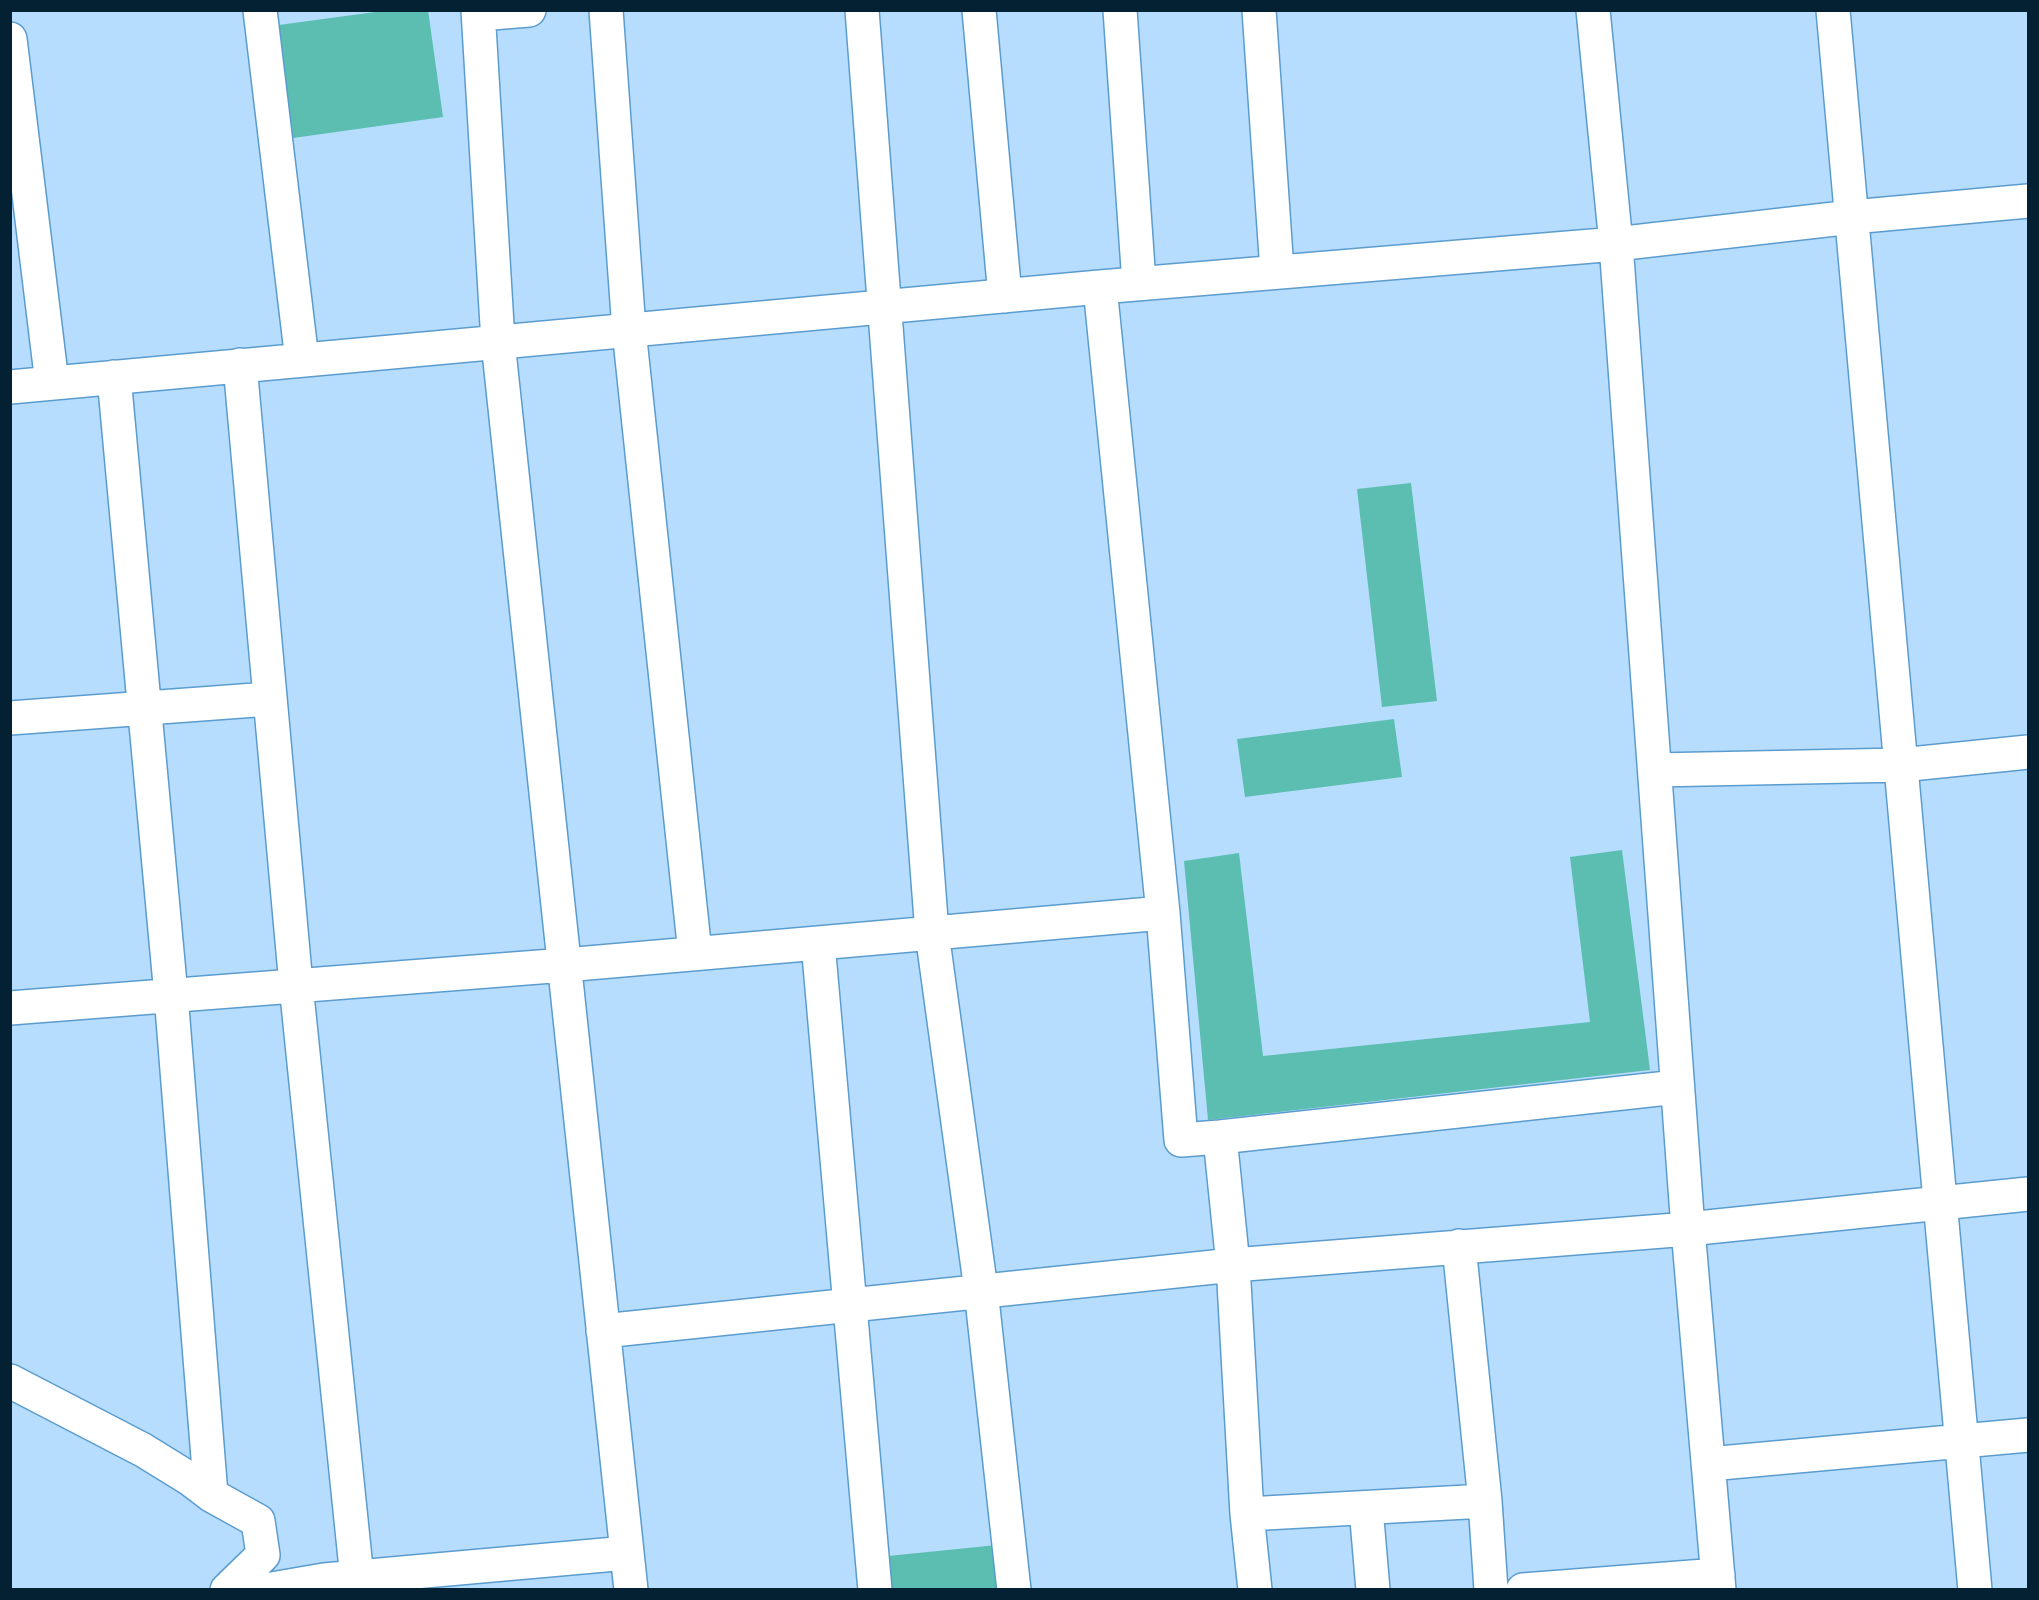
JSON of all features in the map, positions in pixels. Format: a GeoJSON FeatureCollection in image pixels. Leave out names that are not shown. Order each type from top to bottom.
{"type":"FeatureCollection","features":[{"type":"Feature","properties":{"kind":"street"},"geometry":{"type":"LineString","coordinates":[[260,10],[302,360]]}},
{"type":"Feature","properties":{"kind":"street"},"geometry":{"type":"LineString","coordinates":[[529,10],[478,12],[498,342],[632,1590]]}},
{"type":"Feature","properties":{"kind":"street"},"geometry":{"type":"LineString","coordinates":[[606,10],[629,330],[695,953]]}},
{"type":"Feature","properties":{"kind":"street"},"geometry":{"type":"LineString","coordinates":[[862,10],[932,933],[981,1290],[1014,1590]]}},
{"type":"Feature","properties":{"kind":"street"},"geometry":{"type":"LineString","coordinates":[[979,10],[1005,296]]}},
{"type":"Feature","properties":{"kind":"street"},"geometry":{"type":"LineString","coordinates":[[1120,10],[1139,283]]}},
{"type":"Feature","properties":{"kind":"street"},"geometry":{"type":"LineString","coordinates":[[1259,10],[1277,271]]}},
{"type":"Feature","properties":{"kind":"street"},"geometry":{"type":"LineString","coordinates":[[1523,1590],[1719,1582],[1677,1087],[1616,244],[1593,10]]}},
{"type":"Feature","properties":{"kind":"street"},"geometry":{"type":"LineString","coordinates":[[1833,10],[1975,1590]]}},
{"type":"Feature","properties":{"kind":"street"},"geometry":{"type":"LineString","coordinates":[[10,39],[52,383]]}},
{"type":"Feature","properties":{"kind":"street"},"geometry":{"type":"LineString","coordinates":[[10,387],[1139,283],[1616,244],[2028,201]]}},
{"type":"Feature","properties":{"kind":"street"},"geometry":{"type":"LineString","coordinates":[[1100,287],[1162,913],[1181,1140],[1677,1087]]}},
{"type":"Feature","properties":{"kind":"street"},"geometry":{"type":"LineString","coordinates":[[240,365],[296,985],[379,1581]]}},
{"type":"Feature","properties":{"kind":"street"},"geometry":{"type":"LineString","coordinates":[[114,377],[171,995],[211,1495]]}},
{"type":"Feature","properties":{"kind":"street"},"geometry":{"type":"LineString","coordinates":[[10,718],[269,699]]}},
{"type":"Feature","properties":{"kind":"street"},"geometry":{"type":"LineString","coordinates":[[1655,770],[1901,765],[2028,752]]}},
{"type":"Feature","properties":{"kind":"street"},"geometry":{"type":"LineString","coordinates":[[10,1008],[565,965],[1162,913]]}},
{"type":"Feature","properties":{"kind":"street"},"geometry":{"type":"LineString","coordinates":[[818,943],[875,1590]]}},
{"type":"Feature","properties":{"kind":"street"},"geometry":{"type":"LineString","coordinates":[[1220,1137],[1233,1265],[1247,1514],[1254,1590]]}},
{"type":"Feature","properties":{"kind":"street"},"geometry":{"type":"LineString","coordinates":[[603,1331],[1233,1265],[1688,1229],[2028,1194]]}},
{"type":"Feature","properties":{"kind":"street"},"geometry":{"type":"LineString","coordinates":[[1460,1246],[1485,1501],[1491,1590]]}},
{"type":"Feature","properties":{"kind":"street"},"geometry":{"type":"LineString","coordinates":[[10,1382],[143,1450],[211,1495],[258,1521],[263,1555],[226,1590]]}},
{"type":"Feature","properties":{"kind":"street"},"geometry":{"type":"LineString","coordinates":[[1708,1464],[2028,1435]]}},
{"type":"Feature","properties":{"kind":"street"},"geometry":{"type":"LineString","coordinates":[[1247,1514],[1485,1501]]}},
{"type":"Feature","properties":{"kind":"street"},"geometry":{"type":"LineString","coordinates":[[1366,1508],[1373,1590]]}},
{"type":"Feature","properties":{"kind":"street"},"geometry":{"type":"LineString","coordinates":[[266,1590],[324,1580],[379,1581],[627,1553]]}},
{"type":"Feature","properties":{"kind":"building"},"geometry":{"type":"Polygon","coordinates":[[[390,10],[428,10],[443,117],[279,140],[264,27],[390,10]]]}},
{"type":"Feature","properties":{"kind":"building"},"geometry":{"type":"Polygon","coordinates":[[[1411,483],[1437,701],[1382,707],[1357,489],[1411,483]]]}},
{"type":"Feature","properties":{"kind":"building"},"geometry":{"type":"Polygon","coordinates":[[[1394,719],[1402,777],[1245,797],[1237,739],[1394,719]]]}},
{"type":"Feature","properties":{"kind":"building"},"geometry":{"type":"Polygon","coordinates":[[[1622,850],[1650,1070],[1208,1120],[1184,861],[1239,853],[1263,1056],[1590,1022],[1570,857],[1622,850]]]}},
{"type":"Feature","properties":{"kind":"building"},"geometry":{"type":"Polygon","coordinates":[[[997,1545],[1002,1590],[882,1590],[878,1557],[997,1545]]]}}]}
